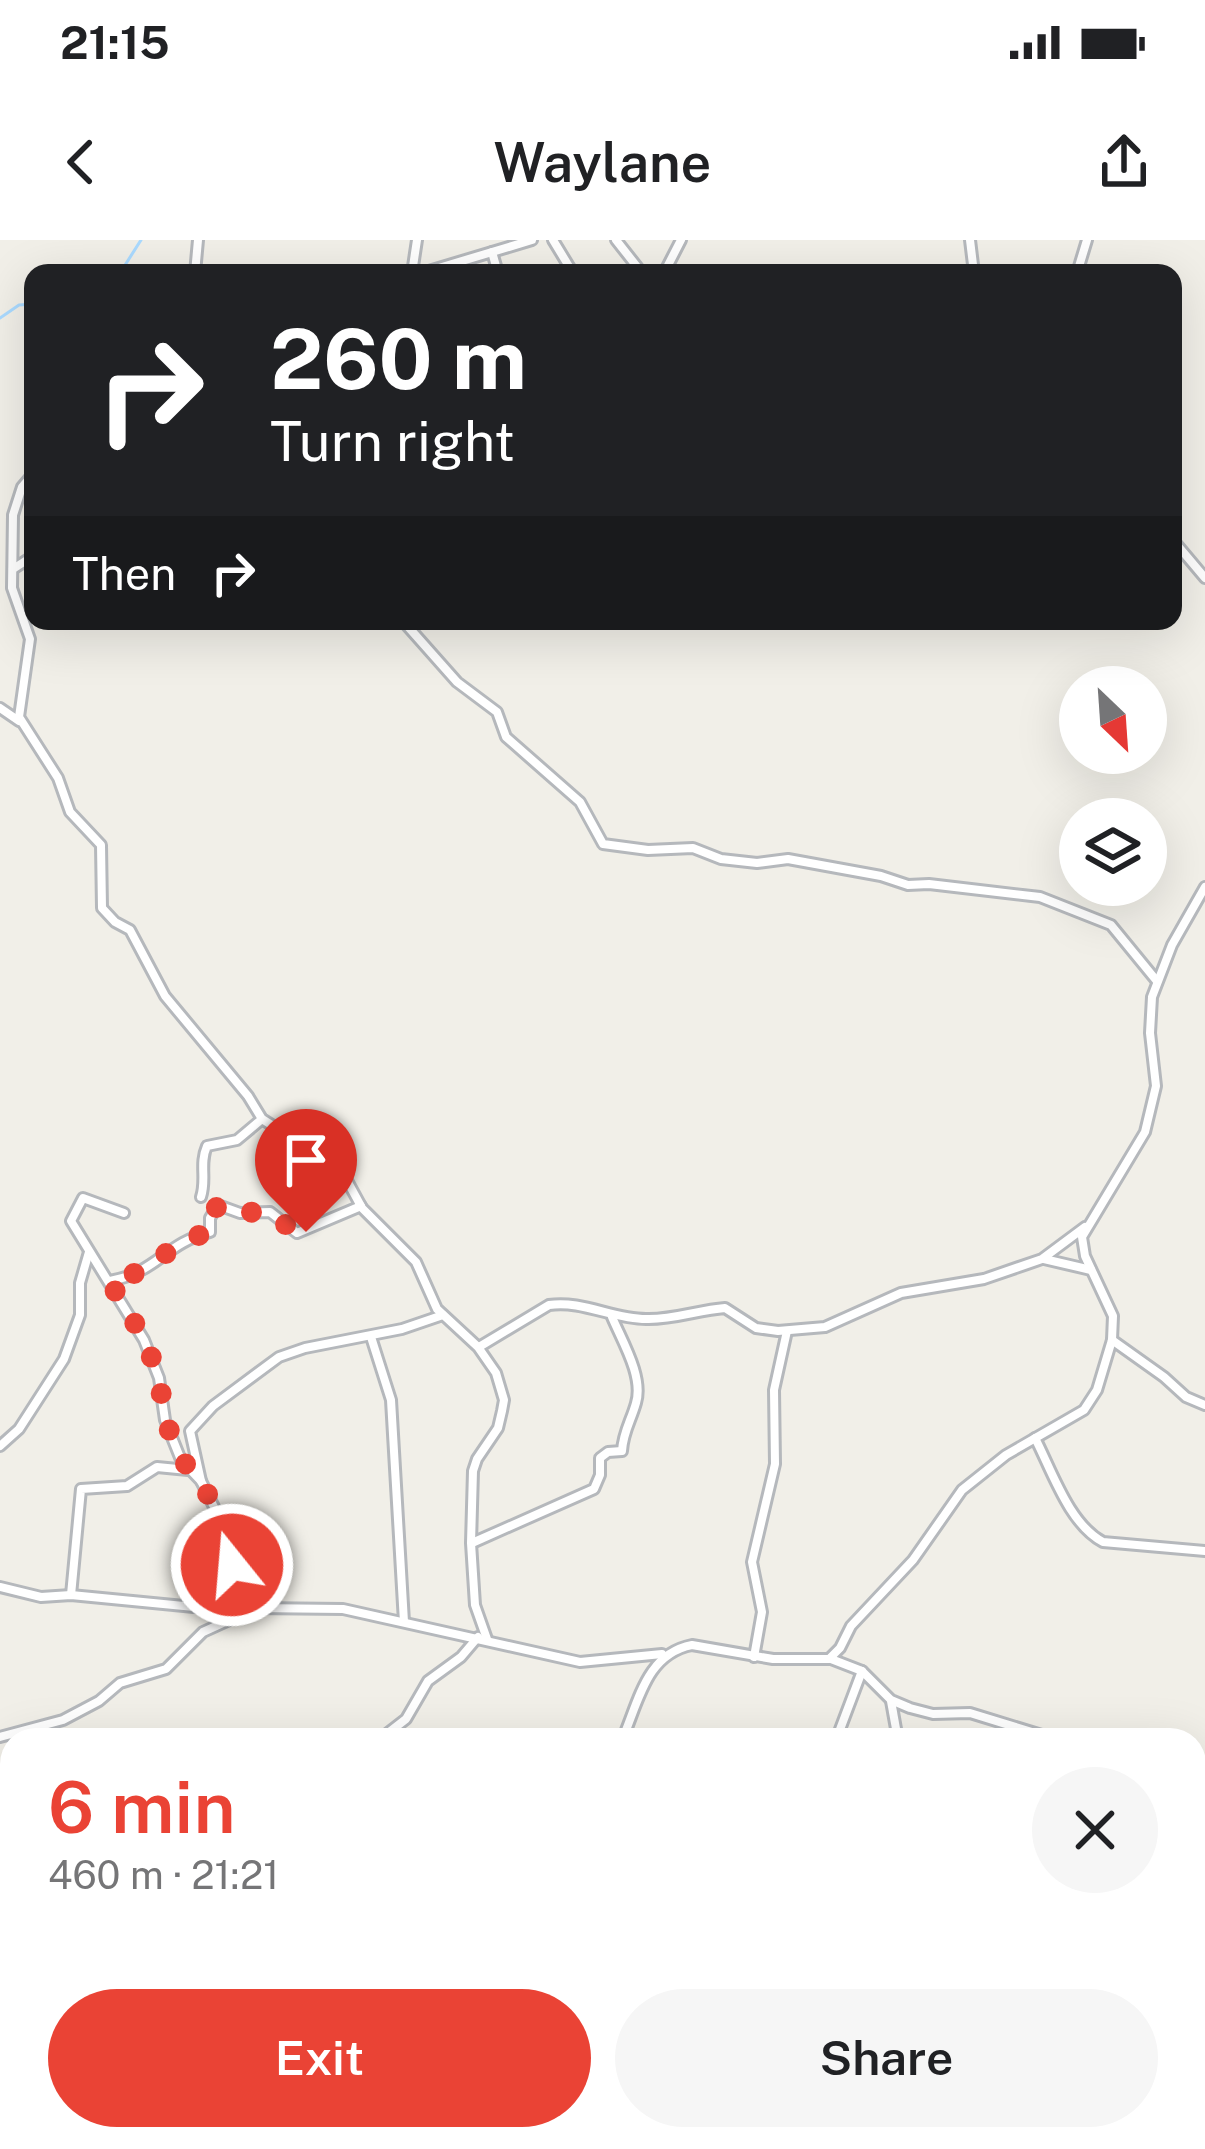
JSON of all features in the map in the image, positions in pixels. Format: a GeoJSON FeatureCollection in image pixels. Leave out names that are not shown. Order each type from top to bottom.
{"type":"FeatureCollection","features":[{"type":"Feature","properties":{"kind":"street"},"geometry":{"type":"LineString","coordinates":[[452,264],[532,240]]}},
{"type":"Feature","properties":{"kind":"street"},"geometry":{"type":"LineString","coordinates":[[616,240],[635,264]]}},
{"type":"Feature","properties":{"kind":"street"},"geometry":{"type":"LineString","coordinates":[[492,252],[495,264]]}},
{"type":"Feature","properties":{"kind":"street"},"geometry":{"type":"LineString","coordinates":[[24,485],[13,515],[12,570],[12,588],[24,622]]}},
{"type":"Feature","properties":{"kind":"street"},"geometry":{"type":"LineString","coordinates":[[1182,551],[1205,578]]}},
{"type":"Feature","properties":{"kind":"street"},"geometry":{"type":"LineString","coordinates":[[12,570],[24,562]]}},
{"type":"Feature","properties":{"kind":"street"},"geometry":{"type":"LineString","coordinates":[[27,630],[30,639],[21,722],[58,778],[70,812],[101,845],[100,894],[106,915],[130,930],[165,996],[262,1119],[344,1175],[361,1206],[416,1262],[437,1309],[478,1347],[496,1373],[504,1400],[498,1428],[473,1471],[471,1543],[475,1605],[483,1638]]}},
{"type":"Feature","properties":{"kind":"street"},"geometry":{"type":"LineString","coordinates":[[412,630],[457,682],[497,712],[506,737],[580,802],[603,844],[648,850],[693,848],[722,859],[788,860],[908,885],[1040,897],[1111,925],[1156,980]]}},
{"type":"Feature","properties":{"kind":"street"},"geometry":{"type":"LineString","coordinates":[[0,709],[21,722]]}},
{"type":"Feature","properties":{"kind":"street"},"geometry":{"type":"LineString","coordinates":[[478,1347],[549,1305],[586,1306],[612,1317],[670,1318],[725,1308],[756,1328],[825,1328],[901,1293],[984,1279],[1042,1259],[1086,1226],[1122,1177],[1145,1132],[1156,1086],[1150,1022],[1156,980],[1205,886]]}},
{"type":"Feature","properties":{"kind":"street"},"geometry":{"type":"LineString","coordinates":[[201,1197],[205,1187],[202,1159],[208,1146],[237,1140],[262,1119]]}},
{"type":"Feature","properties":{"kind":"street"},"geometry":{"type":"LineString","coordinates":[[124,1213],[83,1198],[71,1221],[145,1340],[159,1378],[165,1420],[189,1471],[201,1481]]}},
{"type":"Feature","properties":{"kind":"street"},"geometry":{"type":"LineString","coordinates":[[109,1281],[145,1272],[176,1244],[210,1232],[210,1218],[218,1205],[239,1213],[270,1212],[297,1233],[361,1206]]}},
{"type":"Feature","properties":{"kind":"street"},"geometry":{"type":"LineString","coordinates":[[829,1659],[851,1626],[901,1575],[962,1490],[1006,1455],[1084,1410],[1097,1390],[1112,1340],[1110,1308],[1082,1245],[1086,1226]]}},
{"type":"Feature","properties":{"kind":"street"},"geometry":{"type":"LineString","coordinates":[[0,1445],[19,1430],[64,1359],[80,1315],[80,1282],[90,1251]]}},
{"type":"Feature","properties":{"kind":"street"},"geometry":{"type":"LineString","coordinates":[[1042,1259],[1091,1270]]}},
{"type":"Feature","properties":{"kind":"street"},"geometry":{"type":"LineString","coordinates":[[251,1608],[235,1587],[225,1529],[201,1481],[190,1431],[213,1406],[278,1357],[445,1315]]}},
{"type":"Feature","properties":{"kind":"street"},"geometry":{"type":"LineString","coordinates":[[471,1543],[594,1490],[600,1475],[599,1458],[622,1451],[623,1432],[638,1398],[632,1364],[612,1317]]}},
{"type":"Feature","properties":{"kind":"street"},"geometry":{"type":"LineString","coordinates":[[754,1657],[762,1612],[752,1562],[775,1464],[774,1390],[788,1331]]}},
{"type":"Feature","properties":{"kind":"street"},"geometry":{"type":"LineString","coordinates":[[371,1336],[391,1400],[404,1622]]}},
{"type":"Feature","properties":{"kind":"street"},"geometry":{"type":"LineString","coordinates":[[1112,1340],[1186,1397],[1205,1406]]}},
{"type":"Feature","properties":{"kind":"street"},"geometry":{"type":"LineString","coordinates":[[1035,1438],[1067,1500],[1094,1537],[1103,1542],[1205,1551]]}},
{"type":"Feature","properties":{"kind":"street"},"geometry":{"type":"LineString","coordinates":[[71,1595],[81,1489],[127,1486],[157,1467],[189,1471]]}},
{"type":"Feature","properties":{"kind":"street"},"geometry":{"type":"LineString","coordinates":[[0,1587],[41,1597],[71,1595],[194,1607],[343,1609],[580,1662],[664,1654],[692,1645],[793,1661],[829,1659],[862,1671],[891,1700],[933,1714],[970,1713],[1019,1728]]}},
{"type":"Feature","properties":{"kind":"street"},"geometry":{"type":"LineString","coordinates":[[33,1728],[63,1720],[98,1702],[120,1683],[166,1669],[215,1624],[251,1608]]}},
{"type":"Feature","properties":{"kind":"street"},"geometry":{"type":"LineString","coordinates":[[396,1728],[406,1720],[428,1681],[483,1638]]}},
{"type":"Feature","properties":{"kind":"street"},"geometry":{"type":"LineString","coordinates":[[627,1728],[648,1677],[664,1654]]}},
{"type":"Feature","properties":{"kind":"street"},"geometry":{"type":"LineString","coordinates":[[841,1728],[862,1671]]}},
{"type":"Feature","properties":{"kind":"street"},"geometry":{"type":"LineString","coordinates":[[891,1700],[894,1728]]}},
{"type":"Feature","properties":{"kind":"waterway"},"geometry":{"type":"LineString","coordinates":[[126,264],[141,240]]}},
{"type":"Feature","properties":{"kind":"waterway"},"geometry":{"type":"LineString","coordinates":[[0,318],[24,305]]}},
{"type":"Feature","properties":{"kind":"route"},"geometry":{"type":"LineString","coordinates":[[232,1565],[225,1529],[201,1481],[182,1460],[165,1420],[159,1378],[145,1340],[109,1281],[145,1272],[176,1244],[210,1232],[210,1218],[218,1205],[239,1213],[270,1212],[280,1216],[292,1232],[306,1232]]}}]}
